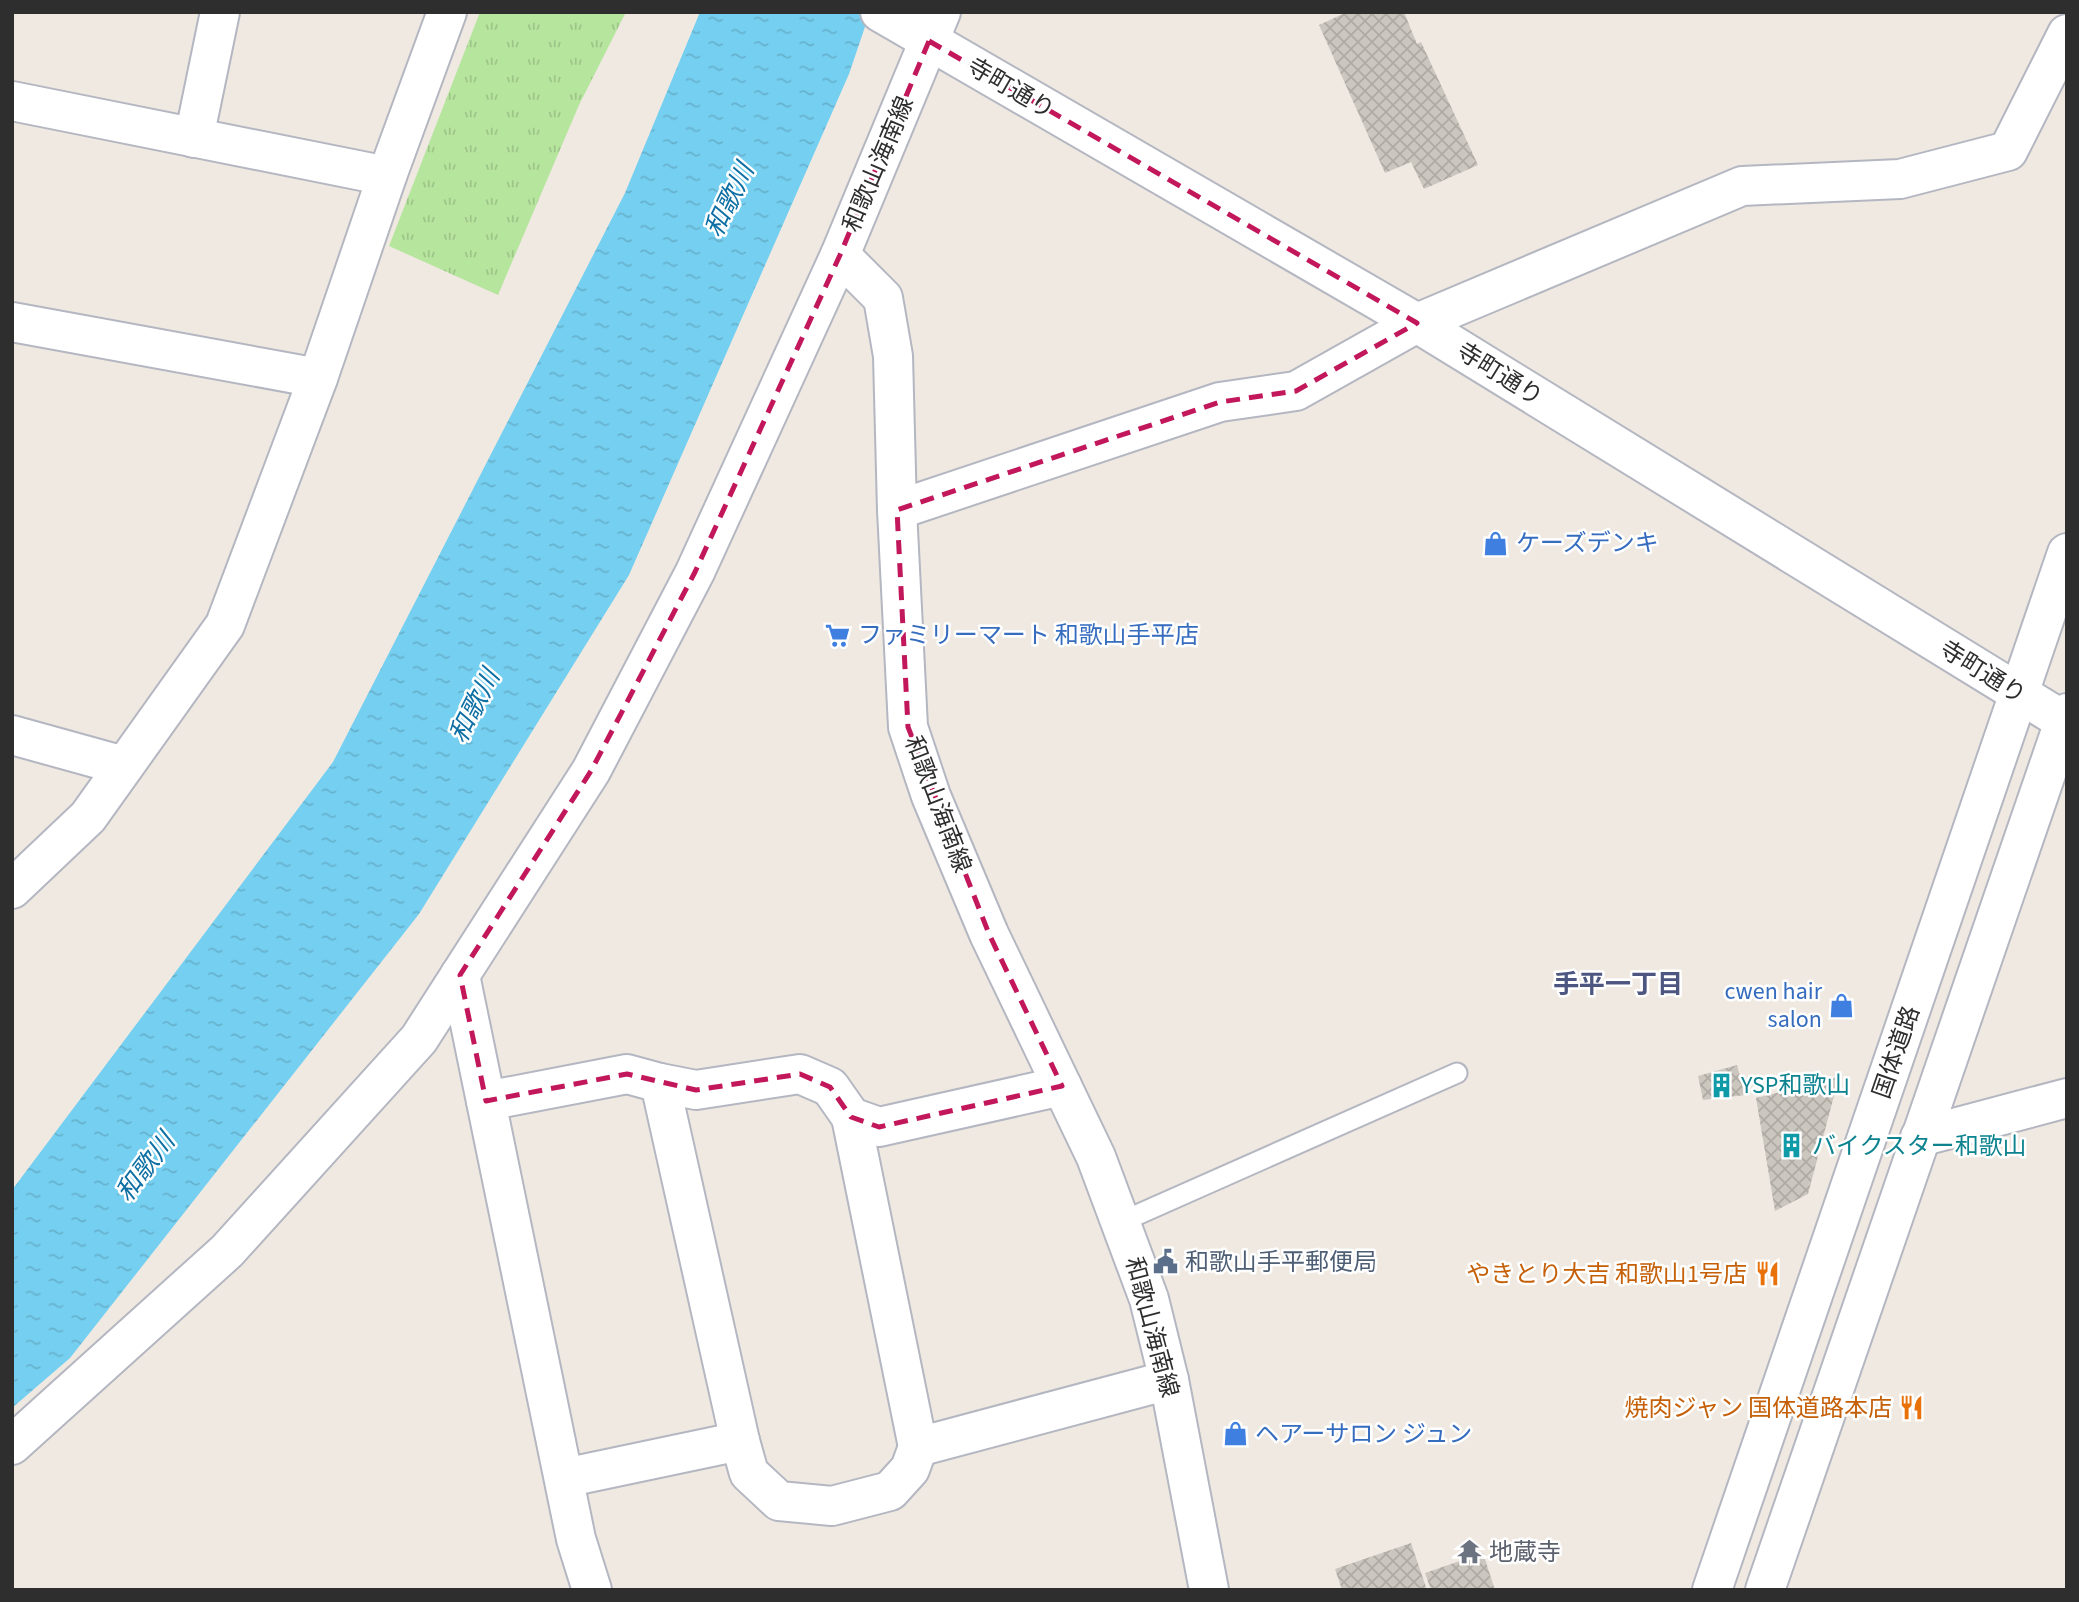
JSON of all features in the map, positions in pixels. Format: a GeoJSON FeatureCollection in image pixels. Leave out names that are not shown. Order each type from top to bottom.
{"type":"FeatureCollection","features":[{"type":"Feature","properties":{"kind":"street"},"geometry":{"type":"LineString","coordinates":[[194,138],[220,12]]}},
{"type":"Feature","properties":{"kind":"street"},"geometry":{"type":"LineString","coordinates":[[12,889],[88,817],[225,625],[318,378],[447,12]]}},
{"type":"Feature","properties":{"kind":"street","name":"寺町通り"},"geometry":{"type":"LineString","coordinates":[[883,14],[935,26],[2019,694],[2065,717]]}},
{"type":"Feature","properties":{"kind":"street","name":"和歌山海南線"},"geometry":{"type":"LineString","coordinates":[[935,26],[840,255],[883,298],[893,356],[897,510],[908,727],[931,796],[989,934],[1096,1157],[1149,1299],[1169,1380],[1209,1590]]}},
{"type":"Feature","properties":{"kind":"street"},"geometry":{"type":"LineString","coordinates":[[897,510],[1220,402],[1296,391],[1417,323],[1742,186],[1900,179],[2008,151],[2067,34]]}},
{"type":"Feature","properties":{"kind":"street"},"geometry":{"type":"LineString","coordinates":[[12,101],[387,176]]}},
{"type":"Feature","properties":{"kind":"street"},"geometry":{"type":"LineString","coordinates":[[12,1445],[227,1251],[419,1039],[591,771],[695,572],[840,255]]}},
{"type":"Feature","properties":{"kind":"street"},"geometry":{"type":"LineString","coordinates":[[12,322],[318,378]]}},
{"type":"Feature","properties":{"kind":"street","name":"国体道路"},"geometry":{"type":"LineString","coordinates":[[1712,1590],[2067,553]]}},
{"type":"Feature","properties":{"kind":"street","name":"国体道路"},"geometry":{"type":"LineString","coordinates":[[1765,1590],[2065,717]]}},
{"type":"Feature","properties":{"kind":"street"},"geometry":{"type":"LineString","coordinates":[[12,735],[124,766]]}},
{"type":"Feature","properties":{"kind":"street"},"geometry":{"type":"LineString","coordinates":[[460,975],[576,1539],[592,1590]]}},
{"type":"Feature","properties":{"kind":"street"},"geometry":{"type":"LineString","coordinates":[[486,1101],[627,1074],[696,1090],[800,1074],[830,1087],[851,1117],[918,1447],[910,1469],[890,1491],[832,1506],[779,1501],[748,1472],[660,1083]]}},
{"type":"Feature","properties":{"kind":"street"},"geometry":{"type":"LineString","coordinates":[[851,1117],[879,1127],[1062,1086]]}},
{"type":"Feature","properties":{"kind":"street"},"geometry":{"type":"LineString","coordinates":[[1920,1137],[2067,1098]]}},
{"type":"Feature","properties":{"kind":"street"},"geometry":{"type":"LineString","coordinates":[[918,1447],[1169,1380]]}},
{"type":"Feature","properties":{"kind":"street"},"geometry":{"type":"LineString","coordinates":[[564,1478],[740,1441]]}},
{"type":"Feature","properties":{"kind":"lane"},"geometry":{"type":"LineString","coordinates":[[1121,1222],[1457,1073]]}},
{"type":"Feature","properties":{"kind":"highlighted area"},"geometry":{"type":"Polygon","coordinates":[[[929,41],[1417,323],[1296,391],[1220,402],[897,510],[908,727],[989,934],[1062,1086],[879,1127],[851,1117],[830,1087],[800,1074],[696,1090],[627,1074],[486,1101],[460,975],[591,771],[695,572],[840,255],[929,41]]]}},
{"type":"Feature","properties":{"kind":"green space"},"geometry":{"type":"Polygon","coordinates":[[[480,12],[626,12],[579,105],[498,295],[389,246],[480,12]]]}},
{"type":"Feature","properties":{"kind":"water","name":"和歌川"},"geometry":{"type":"Polygon","coordinates":[[[700,12],[870,12],[849,74],[629,575],[419,914],[70,1358],[12,1408],[12,1190],[333,762],[625,193],[700,12]]]}},
{"type":"Feature","properties":{"kind":"building"},"geometry":{"type":"Polygon","coordinates":[[[1347,12],[1404,12],[1417,44],[1421,42],[1478,165],[1424,189],[1411,162],[1385,173],[1319,25],[1347,12]]]}},
{"type":"Feature","properties":{"kind":"building","name":"YSP和歌山"},"geometry":{"type":"Polygon","coordinates":[[[1737,1065],[1745,1095],[1703,1100],[1698,1076],[1737,1065]]]}},
{"type":"Feature","properties":{"kind":"building","name":"バイクスター和歌山"},"geometry":{"type":"Polygon","coordinates":[[[1839,1077],[1808,1194],[1775,1211],[1756,1098],[1839,1077]]]}},
{"type":"Feature","properties":{"kind":"building"},"geometry":{"type":"Polygon","coordinates":[[[1411,1543],[1427,1590],[1342,1590],[1335,1569],[1411,1543]]]}},
{"type":"Feature","properties":{"kind":"building"},"geometry":{"type":"Polygon","coordinates":[[[1483,1553],[1495,1590],[1431,1590],[1425,1573],[1483,1553]]]}},
{"type":"Feature","properties":{"kind":"place","name":"ケーズデンキ"},"geometry":{"type":"Point","coordinates":[1496,543]}},
{"type":"Feature","properties":{"kind":"place","name":"ファミリーマート 和歌山手平店"},"geometry":{"type":"Point","coordinates":[838,635]}},
{"type":"Feature","properties":{"kind":"place","name":"cwen hair salon"},"geometry":{"type":"Point","coordinates":[1842,1005]}},
{"type":"Feature","properties":{"kind":"place","name":"YSP和歌山"},"geometry":{"type":"Point","coordinates":[1721,1085]}},
{"type":"Feature","properties":{"kind":"place","name":"バイクスター和歌山"},"geometry":{"type":"Point","coordinates":[1792,1146]}},
{"type":"Feature","properties":{"kind":"place","name":"和歌山手平郵便局"},"geometry":{"type":"Point","coordinates":[1165,1262]}},
{"type":"Feature","properties":{"kind":"place","name":"やきとり大吉 和歌山1号店"},"geometry":{"type":"Point","coordinates":[1767,1274]}},
{"type":"Feature","properties":{"kind":"place","name":"焼肉ジャン 国体道路本店"},"geometry":{"type":"Point","coordinates":[1912,1408]}},
{"type":"Feature","properties":{"kind":"place","name":"ヘアーサロン ジュン"},"geometry":{"type":"Point","coordinates":[1235,1434]}},
{"type":"Feature","properties":{"kind":"place","name":"地蔵寺"},"geometry":{"type":"Point","coordinates":[1469,1552]}},
{"type":"Feature","properties":{"kind":"district","name":"手平一丁目"},"geometry":{"type":"Point","coordinates":[1618,984]}}]}
